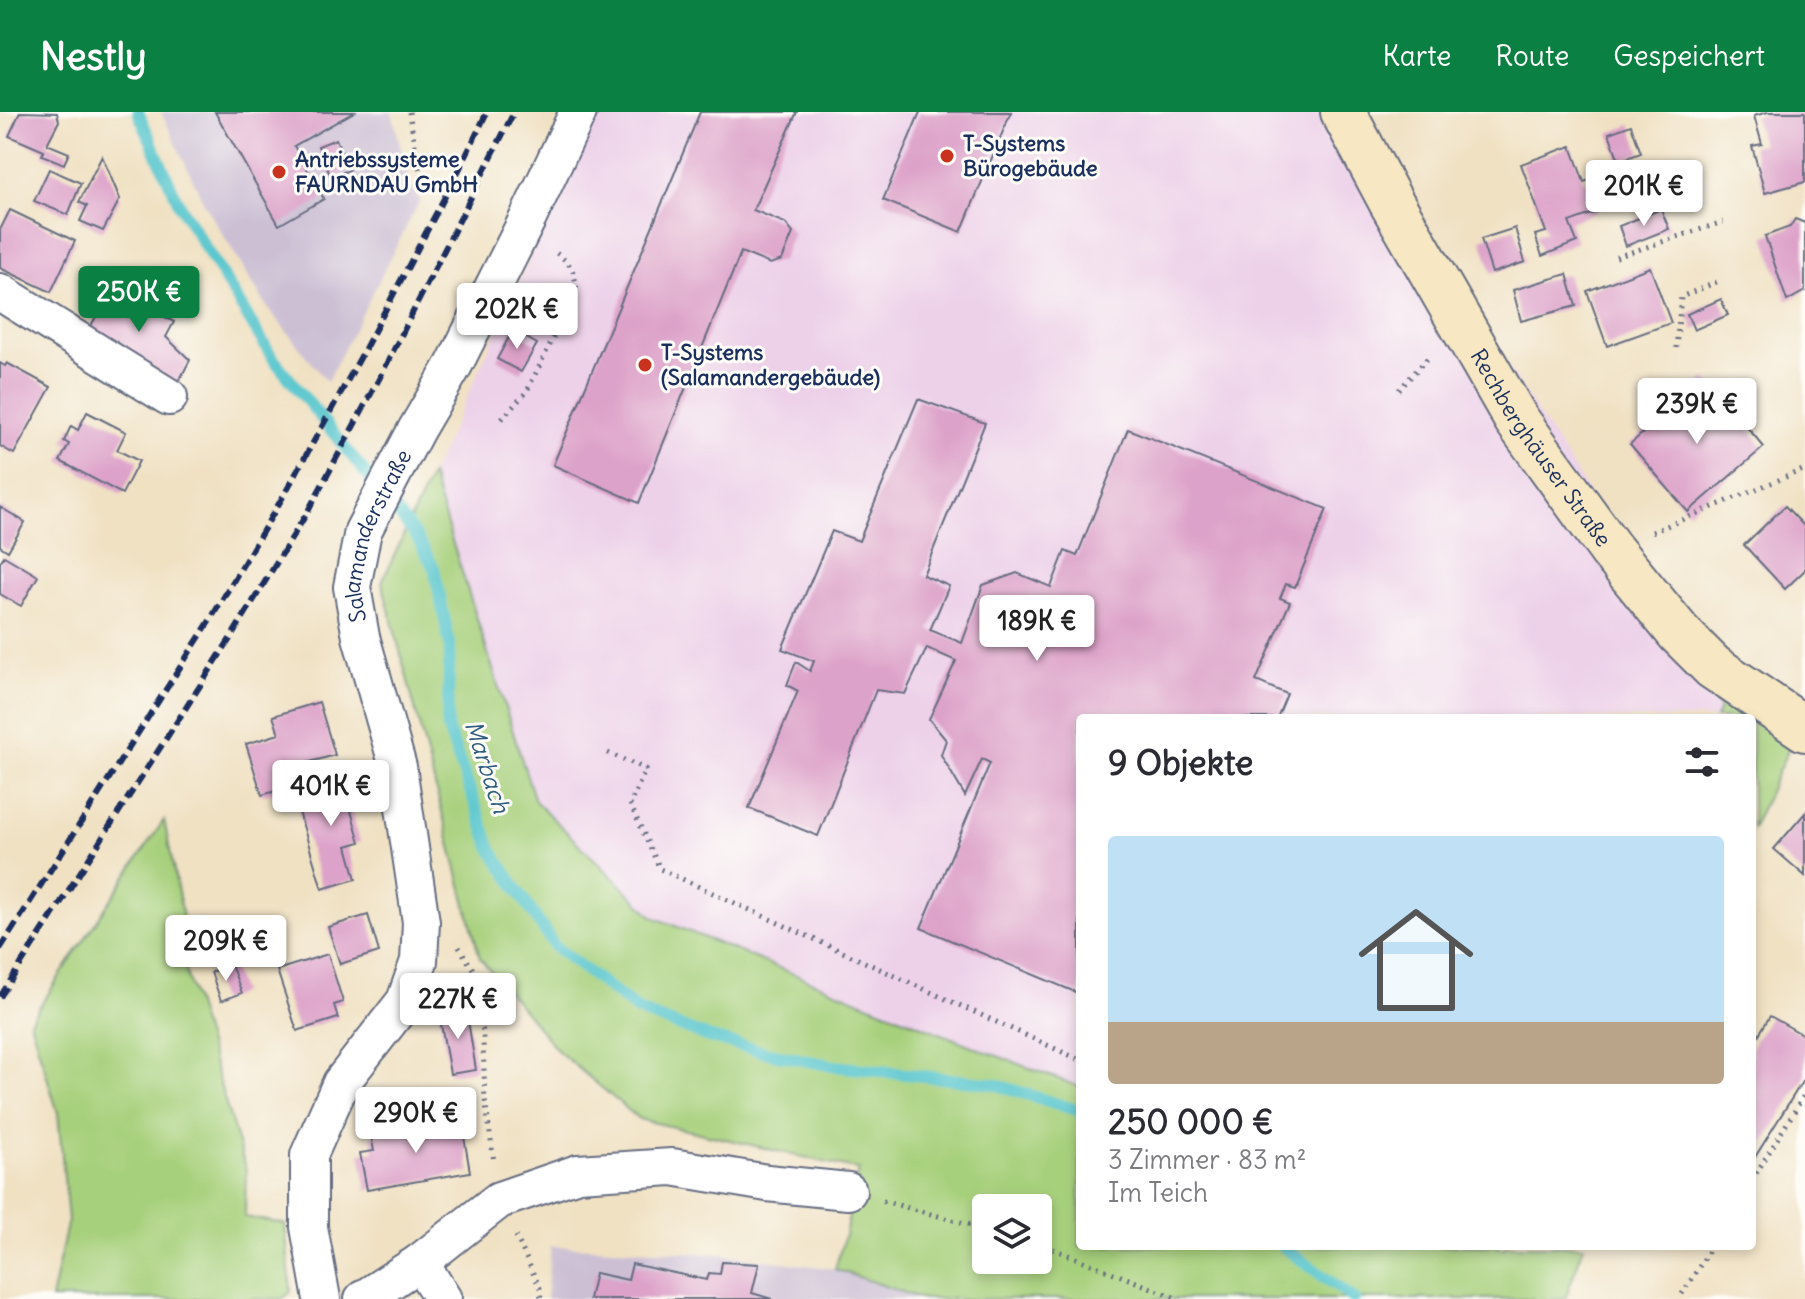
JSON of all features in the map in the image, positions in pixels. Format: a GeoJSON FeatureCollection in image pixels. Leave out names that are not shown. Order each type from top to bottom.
{"type":"FeatureCollection","features":[{"type":"Feature","properties":{"kind":"street","name":"Salamanderstraße"},"geometry":{"type":"LineString","coordinates":[[322,1299],[309,1227],[309,1155],[341,1083],[405,1001],[419,961],[421,922],[398,767],[361,637],[352,587],[363,531],[495,286],[578,112]]}},
{"type":"Feature","properties":{"kind":"street","name":"Rechberghäuser Straße"},"geometry":{"type":"LineString","coordinates":[[1343,112],[1516,419],[1611,550],[1679,633],[1713,667],[1805,729]]}},
{"type":"Feature","properties":{"kind":"street"},"geometry":{"type":"LineString","coordinates":[[0,292],[169,397]]}},
{"type":"Feature","properties":{"kind":"street"},"geometry":{"type":"LineString","coordinates":[[363,1299],[420,1262],[499,1200],[578,1173],[672,1167],[767,1183],[848,1191]]}},
{"type":"Feature","properties":{"kind":"street"},"geometry":{"type":"LineString","coordinates":[[420,1262],[443,1299]]}},
{"type":"Feature","properties":{"kind":"path"},"geometry":{"type":"LineString","coordinates":[[409,112],[421,178]]}},
{"type":"Feature","properties":{"kind":"path"},"geometry":{"type":"LineString","coordinates":[[1616,257],[1723,222]]}},
{"type":"Feature","properties":{"kind":"path"},"geometry":{"type":"LineString","coordinates":[[502,419],[527,391],[577,290],[575,273],[568,263],[549,249]]}},
{"type":"Feature","properties":{"kind":"path"},"geometry":{"type":"LineString","coordinates":[[1676,348],[1681,297],[1719,281]]}},
{"type":"Feature","properties":{"kind":"path"},"geometry":{"type":"LineString","coordinates":[[1611,550],[1805,469]]}},
{"type":"Feature","properties":{"kind":"path"},"geometry":{"type":"LineString","coordinates":[[608,753],[646,769],[630,804],[660,869],[1076,1058]]}},
{"type":"Feature","properties":{"kind":"path"},"geometry":{"type":"LineString","coordinates":[[456,942],[481,982],[485,1099],[499,1200],[540,1288],[541,1299]]}},
{"type":"Feature","properties":{"kind":"path"},"geometry":{"type":"LineString","coordinates":[[1756,1174],[1805,1094]]}},
{"type":"Feature","properties":{"kind":"path"},"geometry":{"type":"LineString","coordinates":[[848,1191],[972,1225]]}},
{"type":"Feature","properties":{"kind":"path"},"geometry":{"type":"LineString","coordinates":[[1052,1249],[1179,1299]]}},
{"type":"Feature","properties":{"kind":"path"},"geometry":{"type":"LineString","coordinates":[[1682,1294],[1710,1250]]}},
{"type":"Feature","properties":{"kind":"shaded area"},"geometry":{"type":"Polygon","coordinates":[[[161,112],[392,112],[410,185],[420,200],[327,382],[267,307],[205,205],[161,112]]]}},
{"type":"Feature","properties":{"kind":"shaded area"},"geometry":{"type":"Polygon","coordinates":[[[597,112],[1344,112],[1679,633],[1720,709],[1718,714],[1076,714],[1076,1086],[653,917],[535,801],[431,475],[597,112]]]}},
{"type":"Feature","properties":{"kind":"shaded area"},"geometry":{"type":"Polygon","coordinates":[[[551,1246],[719,1254],[835,1269],[923,1299],[546,1299],[551,1246]]]}},
{"type":"Feature","properties":{"kind":"green space"},"geometry":{"type":"Polygon","coordinates":[[[431,475],[535,801],[653,917],[1076,1086],[1076,1250],[1583,1250],[1565,1299],[923,1299],[835,1269],[859,1170],[639,1119],[558,1051],[480,958],[382,582],[431,475]]]}},
{"type":"Feature","properties":{"kind":"green space"},"geometry":{"type":"Polygon","coordinates":[[[1679,633],[1799,726],[1756,820],[1756,714],[1718,714],[1720,709],[1679,633]]]}},
{"type":"Feature","properties":{"kind":"green space"},"geometry":{"type":"Polygon","coordinates":[[[164,820],[185,928],[186,972],[246,1170],[245,1217],[285,1224],[291,1292],[282,1299],[51,1299],[68,1220],[58,1113],[30,1021],[164,820]]]}},
{"type":"Feature","properties":{"kind":"building"},"geometry":{"type":"Polygon","coordinates":[[[20,112],[57,113],[59,121],[47,144],[69,153],[64,164],[42,155],[44,151],[9,136],[20,112]]]}},
{"type":"Feature","properties":{"kind":"building","name":"Antriebssysteme FAURNDAU GmbH"},"geometry":{"type":"Polygon","coordinates":[[[215,112],[354,112],[294,146],[324,199],[279,225],[215,112]]]}},
{"type":"Feature","properties":{"kind":"building","name":"T-Systems (Salamandergebäude)"},"geometry":{"type":"Polygon","coordinates":[[[700,112],[797,112],[753,210],[785,223],[793,233],[782,260],[770,264],[741,252],[639,503],[553,465],[700,112]]]}},
{"type":"Feature","properties":{"kind":"building","name":"T-Systems Bürogebäude"},"geometry":{"type":"Polygon","coordinates":[[[920,112],[1011,112],[961,232],[883,200],[920,112]]]}},
{"type":"Feature","properties":{"kind":"building"},"geometry":{"type":"Polygon","coordinates":[[[1768,112],[1805,112],[1805,182],[1765,193],[1752,146],[1762,144],[1754,116],[1768,112]]]}},
{"type":"Feature","properties":{"kind":"building"},"geometry":{"type":"Polygon","coordinates":[[[1631,125],[1641,153],[1619,161],[1609,133],[1631,125]]]}},
{"type":"Feature","properties":{"kind":"building"},"geometry":{"type":"Polygon","coordinates":[[[336,139],[349,170],[331,177],[318,146],[336,139]]]}},
{"type":"Feature","properties":{"kind":"building"},"geometry":{"type":"Polygon","coordinates":[[[1571,146],[1584,182],[1595,178],[1601,196],[1592,199],[1597,212],[1569,222],[1577,242],[1542,256],[1535,235],[1546,232],[1521,164],[1571,146]]]}},
{"type":"Feature","properties":{"kind":"building"},"geometry":{"type":"Polygon","coordinates":[[[102,156],[120,199],[103,231],[80,221],[87,206],[79,202],[102,156]]]}},
{"type":"Feature","properties":{"kind":"building"},"geometry":{"type":"Polygon","coordinates":[[[49,169],[81,183],[68,215],[34,201],[49,169]]]}},
{"type":"Feature","properties":{"kind":"building"},"geometry":{"type":"Polygon","coordinates":[[[1661,209],[1669,229],[1626,246],[1619,226],[1661,209]]]}},
{"type":"Feature","properties":{"kind":"building"},"geometry":{"type":"Polygon","coordinates":[[[10,210],[75,241],[51,292],[0,268],[0,230],[10,210]]]}},
{"type":"Feature","properties":{"kind":"building"},"geometry":{"type":"Polygon","coordinates":[[[1795,219],[1805,223],[1805,291],[1787,301],[1765,236],[1790,227],[1795,219]]]}},
{"type":"Feature","properties":{"kind":"building"},"geometry":{"type":"Polygon","coordinates":[[[1515,228],[1525,262],[1492,273],[1481,239],[1515,228]]]}},
{"type":"Feature","properties":{"kind":"building"},"geometry":{"type":"Polygon","coordinates":[[[1650,267],[1671,323],[1607,346],[1587,291],[1650,267]]]}},
{"type":"Feature","properties":{"kind":"building"},"geometry":{"type":"Polygon","coordinates":[[[1567,274],[1576,306],[1521,321],[1513,290],[1567,274]]]}},
{"type":"Feature","properties":{"kind":"building"},"geometry":{"type":"Polygon","coordinates":[[[112,288],[174,322],[166,337],[190,360],[178,383],[88,331],[112,288]]]}},
{"type":"Feature","properties":{"kind":"building"},"geometry":{"type":"Polygon","coordinates":[[[1721,299],[1728,315],[1694,330],[1687,314],[1721,299]]]}},
{"type":"Feature","properties":{"kind":"building"},"geometry":{"type":"Polygon","coordinates":[[[513,330],[537,344],[521,372],[497,359],[513,330]]]}},
{"type":"Feature","properties":{"kind":"building"},"geometry":{"type":"Polygon","coordinates":[[[0,363],[5,366],[7,363],[51,387],[14,454],[0,446],[0,363]]]}},
{"type":"Feature","properties":{"kind":"building"},"geometry":{"type":"Polygon","coordinates":[[[1706,379],[1764,447],[1688,512],[1630,444],[1706,379]]]}},
{"type":"Feature","properties":{"kind":"building"},"geometry":{"type":"Polygon","coordinates":[[[918,399],[985,423],[923,575],[949,586],[930,630],[962,643],[983,585],[1017,573],[1051,587],[1065,551],[1077,556],[1128,429],[1327,509],[1295,587],[1286,584],[1280,598],[1290,602],[1256,681],[1287,694],[1279,714],[1076,714],[1076,992],[921,928],[990,763],[982,759],[965,796],[941,755],[946,740],[929,719],[956,661],[927,648],[905,694],[876,690],[818,836],[749,808],[798,691],[787,685],[796,662],[810,671],[814,661],[782,649],[832,531],[859,541],[918,399]]]}},
{"type":"Feature","properties":{"kind":"building"},"geometry":{"type":"Polygon","coordinates":[[[87,412],[126,432],[117,450],[139,461],[122,494],[60,461],[69,444],[64,441],[71,426],[78,430],[87,412]]]}},
{"type":"Feature","properties":{"kind":"building"},"geometry":{"type":"Polygon","coordinates":[[[1785,506],[1805,527],[1805,570],[1785,589],[1744,545],[1785,506]]]}},
{"type":"Feature","properties":{"kind":"building"},"geometry":{"type":"Polygon","coordinates":[[[0,507],[25,522],[8,551],[0,546],[0,507]]]}},
{"type":"Feature","properties":{"kind":"building"},"geometry":{"type":"Polygon","coordinates":[[[4,556],[38,576],[21,606],[0,594],[0,562],[4,556]]]}},
{"type":"Feature","properties":{"kind":"building"},"geometry":{"type":"Polygon","coordinates":[[[319,702],[335,755],[292,767],[297,785],[262,795],[246,744],[279,734],[273,716],[319,702]]]}},
{"type":"Feature","properties":{"kind":"building"},"geometry":{"type":"Polygon","coordinates":[[[355,768],[360,783],[344,787],[360,842],[347,846],[356,879],[322,889],[296,802],[319,794],[316,779],[355,768]]]}},
{"type":"Feature","properties":{"kind":"building"},"geometry":{"type":"Polygon","coordinates":[[[1805,813],[1805,876],[1774,849],[1805,813]]]}},
{"type":"Feature","properties":{"kind":"building"},"geometry":{"type":"Polygon","coordinates":[[[368,915],[379,952],[340,964],[328,927],[368,915]]]}},
{"type":"Feature","properties":{"kind":"building"},"geometry":{"type":"Polygon","coordinates":[[[328,954],[343,1002],[334,1005],[338,1018],[297,1031],[277,970],[328,954]]]}},
{"type":"Feature","properties":{"kind":"building"},"geometry":{"type":"Polygon","coordinates":[[[231,965],[242,993],[221,1001],[211,972],[231,965]]]}},
{"type":"Feature","properties":{"kind":"building"},"geometry":{"type":"Polygon","coordinates":[[[466,1008],[476,1070],[450,1074],[439,1013],[466,1008]]]}},
{"type":"Feature","properties":{"kind":"building"},"geometry":{"type":"Polygon","coordinates":[[[1770,1016],[1805,1036],[1805,1077],[1756,1156],[1756,1039],[1770,1016]]]}},
{"type":"Feature","properties":{"kind":"building"},"geometry":{"type":"Polygon","coordinates":[[[461,1119],[470,1172],[367,1190],[360,1153],[374,1151],[371,1136],[461,1119]]]}},
{"type":"Feature","properties":{"kind":"building"},"geometry":{"type":"Polygon","coordinates":[[[722,1262],[759,1264],[752,1293],[772,1299],[589,1299],[595,1273],[628,1280],[632,1264],[707,1280],[709,1273],[720,1274],[722,1262]]]}},
{"type":"Feature","properties":{"kind":"waterway","name":"Marbach"},"geometry":{"type":"LineString","coordinates":[[138,112],[180,206],[272,357],[416,536],[434,568],[450,645],[447,727],[492,851],[555,947],[639,1011],[711,1038],[834,1066],[994,1084],[1076,1110]]}},
{"type":"Feature","properties":{"kind":"waterway","name":"Marbach"},"geometry":{"type":"LineString","coordinates":[[1287,1250],[1354,1299]]}},
{"type":"Feature","properties":{"kind":"railway"},"geometry":{"type":"LineString","coordinates":[[0,949],[209,622],[284,495],[360,358],[487,112]]}},
{"type":"Feature","properties":{"kind":"railway"},"geometry":{"type":"LineString","coordinates":[[0,997],[230,639],[307,513],[380,377],[514,112]]}},
{"type":"Feature","properties":{"kind":"place","name":"T-Systems Bürogebäude"},"geometry":{"type":"Point","coordinates":[947,156]}},
{"type":"Feature","properties":{"kind":"place","name":"Antriebssysteme FAURNDAU GmbH"},"geometry":{"type":"Point","coordinates":[279,172]}},
{"type":"Feature","properties":{"kind":"place","name":"T-Systems (Salamandergebäude)"},"geometry":{"type":"Point","coordinates":[645,365]}}]}
